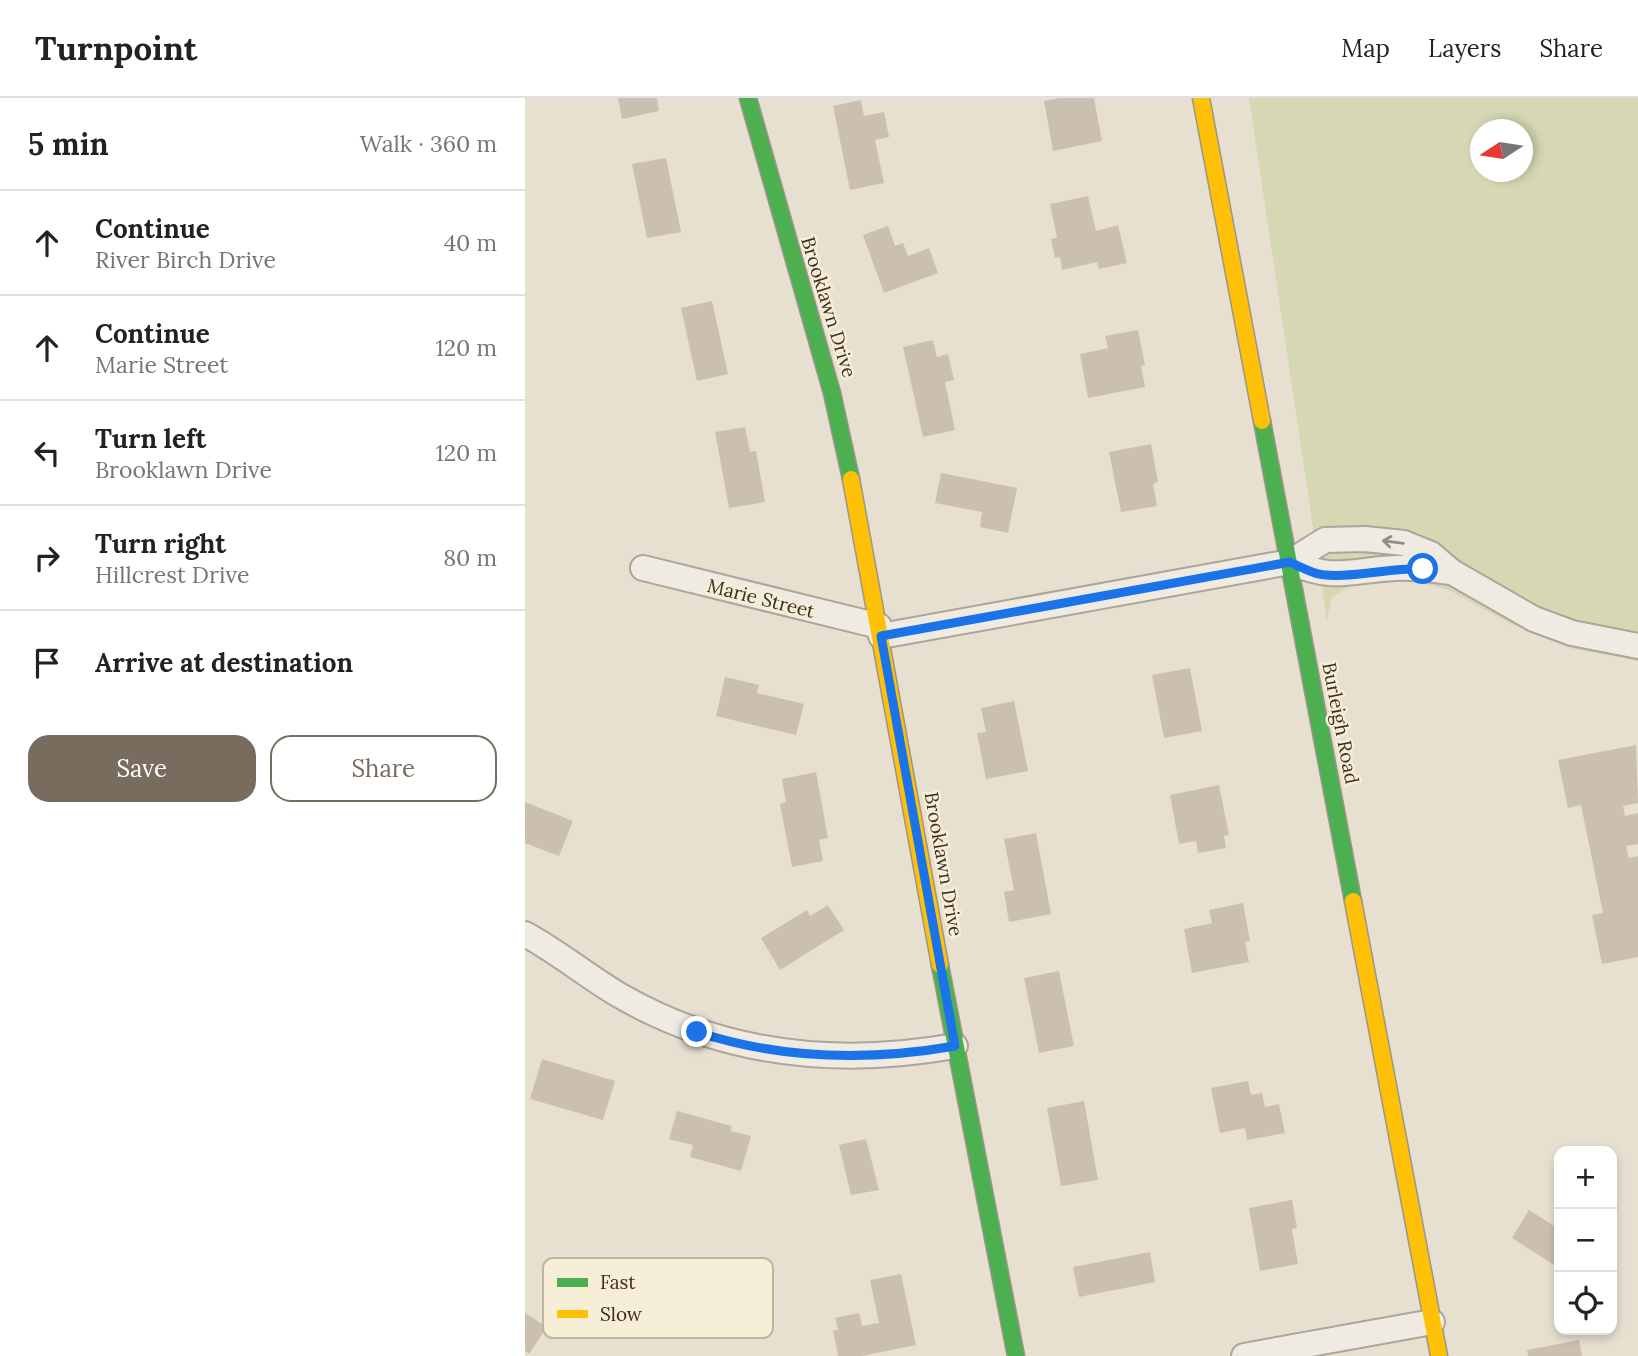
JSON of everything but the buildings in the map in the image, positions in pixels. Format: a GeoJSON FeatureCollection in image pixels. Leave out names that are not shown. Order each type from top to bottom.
{"type":"FeatureCollection","features":[{"type":"Feature","properties":{"kind":"street","name":"Brooklawn Drive"},"geometry":{"type":"LineString","coordinates":[[748,98],[775,204],[825,360],[843,436],[955,1046],[1016,1356]]}},
{"type":"Feature","properties":{"kind":"street","name":"Burleigh Road"},"geometry":{"type":"LineString","coordinates":[[1201,98],[1439,1356]]}},
{"type":"Feature","properties":{"kind":"street"},"geometry":{"type":"LineString","coordinates":[[1290,562],[1325,540],[1365,539],[1404,543],[1431,554],[1452,572],[1534,619],[1572,632],[1638,646]]}},
{"type":"Feature","properties":{"kind":"street","name":"Marie Street"},"geometry":{"type":"LineString","coordinates":[[643,568],[880,631],[1290,562]]}},
{"type":"Feature","properties":{"kind":"street"},"geometry":{"type":"LineString","coordinates":[[1290,562],[1316,574],[1335,575],[1397,568],[1452,572]]}},
{"type":"Feature","properties":{"kind":"street"},"geometry":{"type":"LineString","coordinates":[[525,934],[618,995],[656,1015],[737,1045],[775,1052],[829,1055],[919,1052],[955,1046]]}},
{"type":"Feature","properties":{"kind":"street"},"geometry":{"type":"LineString","coordinates":[[1244,1356],[1432,1322]]}},
{"type":"Feature","properties":{"kind":"green space"},"geometry":{"type":"Polygon","coordinates":[[[1249,98],[1638,98],[1638,661],[1569,648],[1511,624],[1449,590],[1407,580],[1349,586],[1331,599],[1327,621],[1249,98]]]}},
{"type":"Feature","properties":{"kind":"traffic: fast"},"geometry":{"type":"LineString","coordinates":[[748,98],[832,393],[851,479]]}},
{"type":"Feature","properties":{"kind":"traffic: fast"},"geometry":{"type":"LineString","coordinates":[[1262,421],[1353,901]]}},
{"type":"Feature","properties":{"kind":"traffic: fast"},"geometry":{"type":"LineString","coordinates":[[940,965],[1016,1356]]}},
{"type":"Feature","properties":{"kind":"traffic: slow"},"geometry":{"type":"LineString","coordinates":[[1201,98],[1262,421]]}},
{"type":"Feature","properties":{"kind":"traffic: slow"},"geometry":{"type":"LineString","coordinates":[[851,479],[940,965]]}},
{"type":"Feature","properties":{"kind":"traffic: slow"},"geometry":{"type":"LineString","coordinates":[[1353,901],[1439,1356]]}},
{"type":"Feature","properties":{"kind":"route"},"geometry":{"type":"LineString","coordinates":[[697,1032],[737,1045],[775,1052],[829,1055],[878,1055],[955,1046],[881,636],[1290,562],[1316,574],[1335,575],[1397,568],[1423,569]]}}]}
